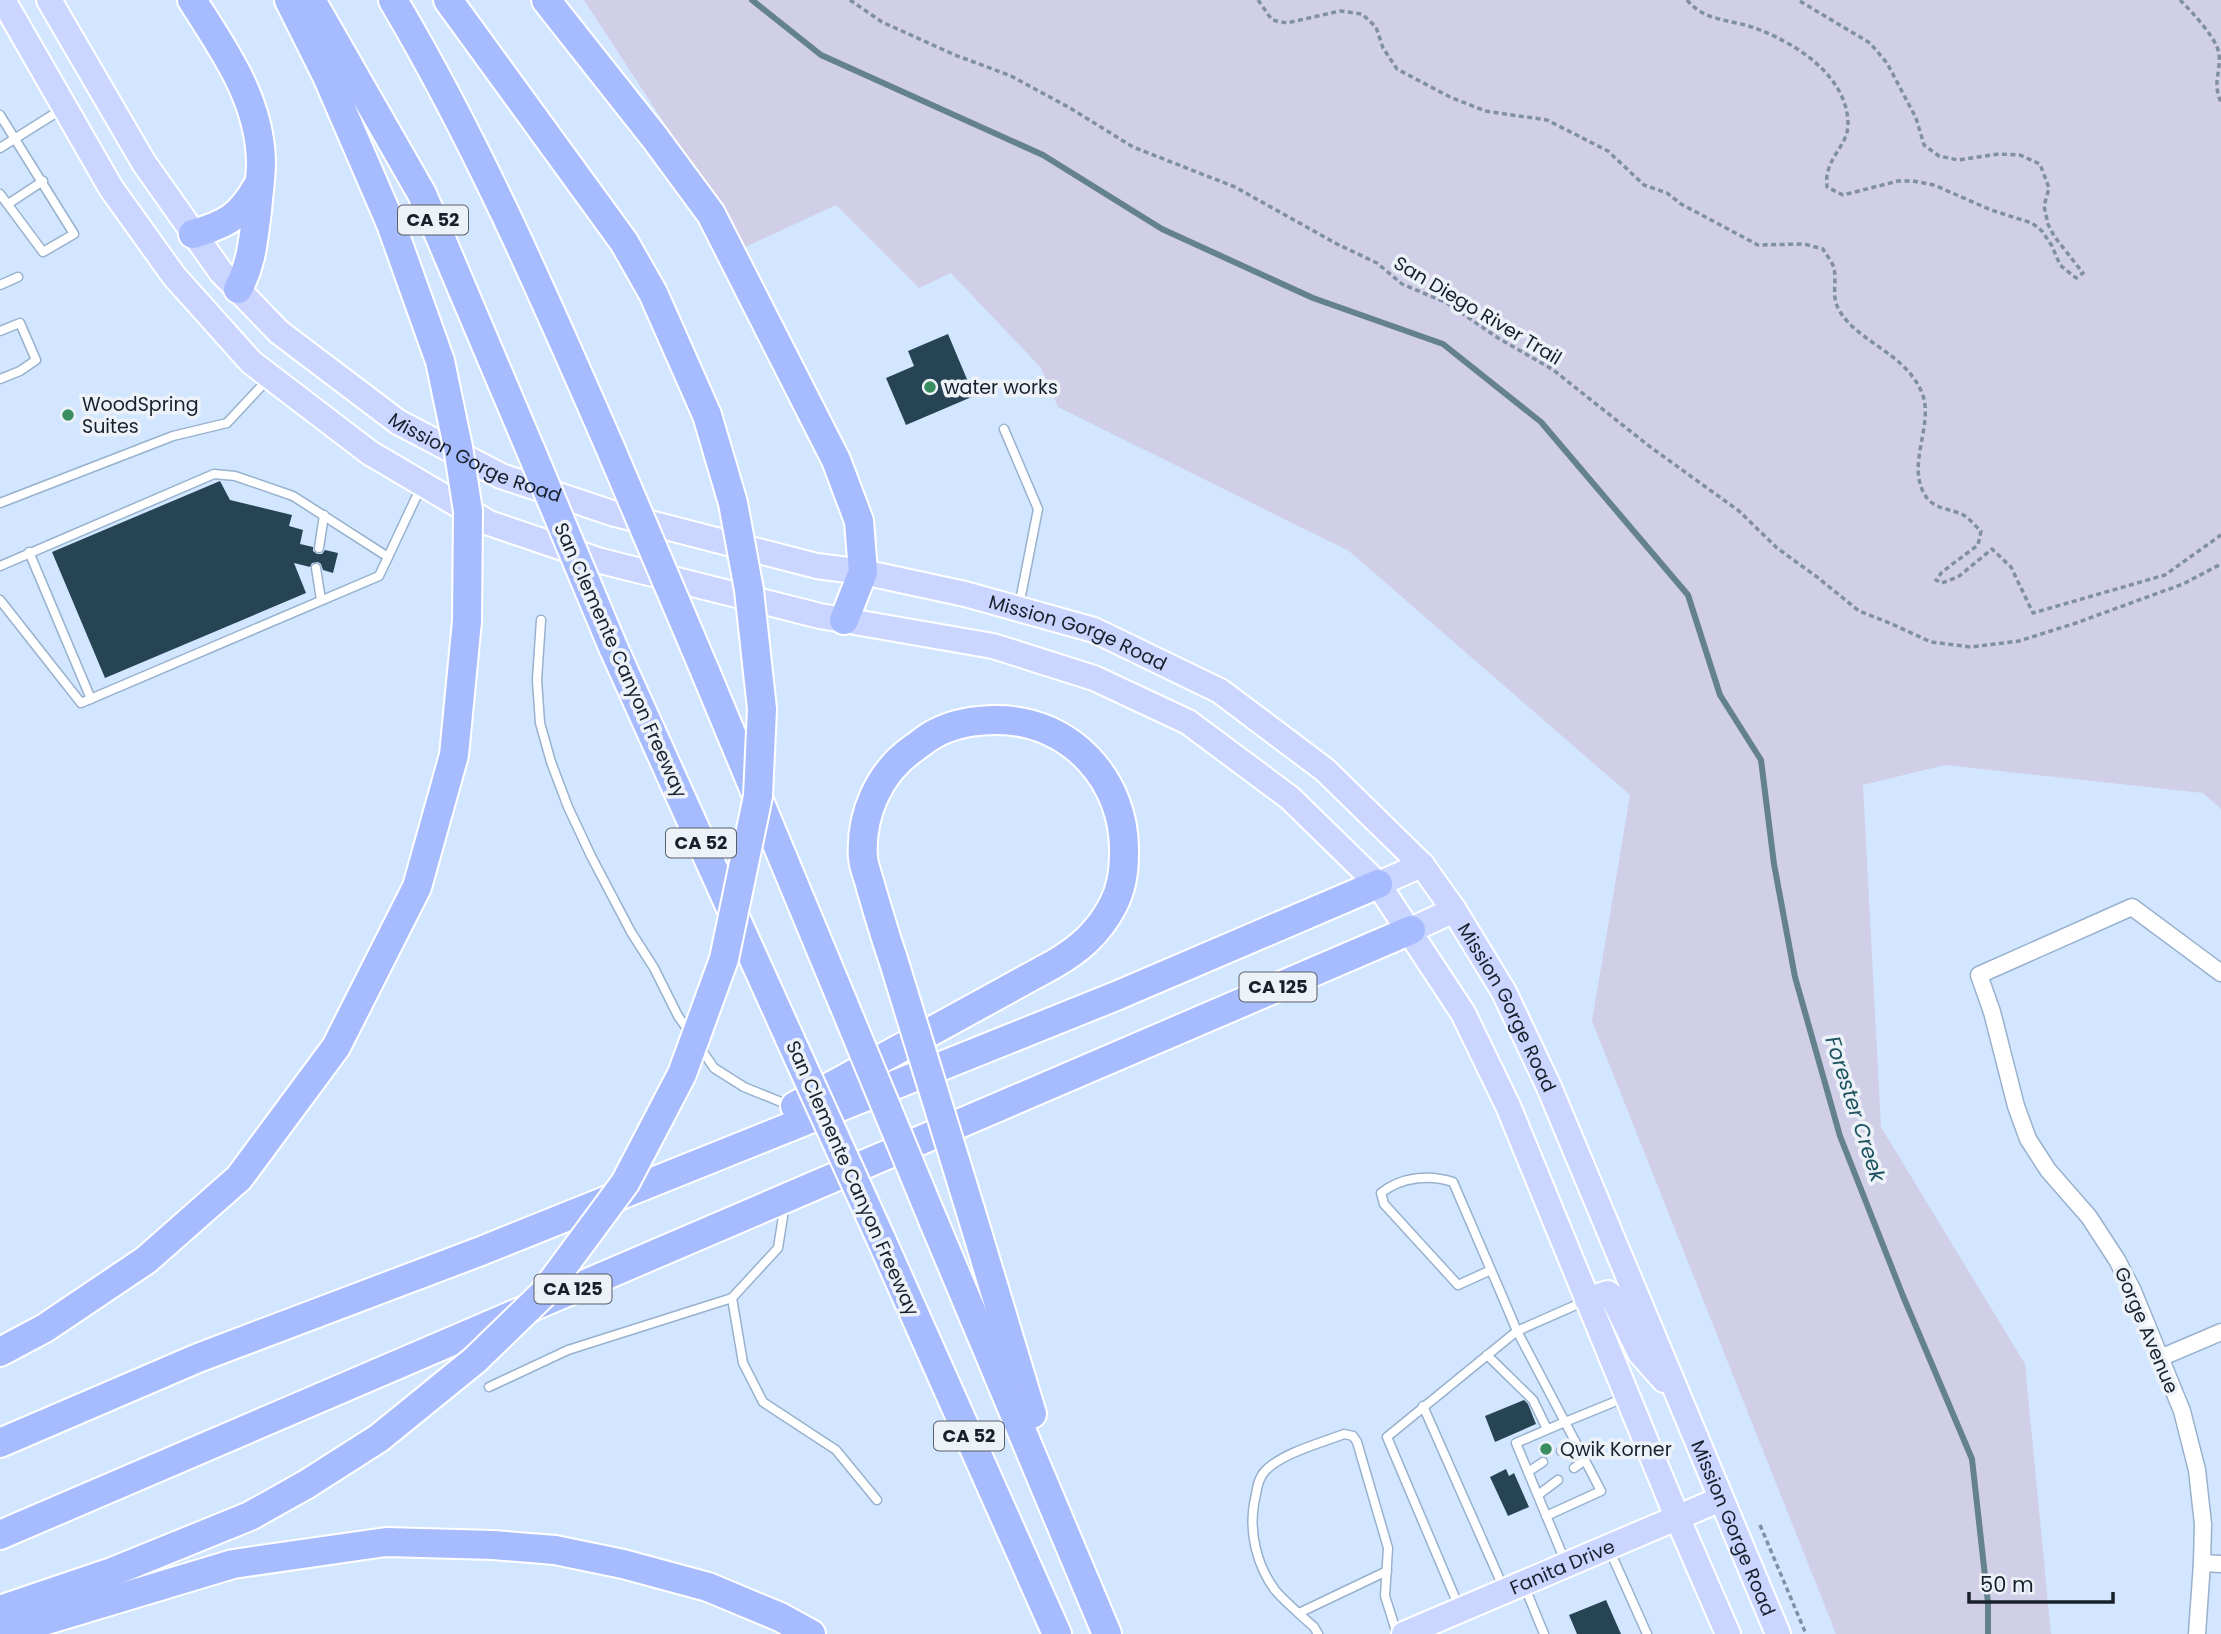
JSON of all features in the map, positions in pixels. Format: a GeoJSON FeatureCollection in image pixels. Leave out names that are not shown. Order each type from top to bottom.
{"type":"FeatureCollection","features":[{"type":"Feature","properties":{"kind":"highway"},"geometry":{"type":"LineString","coordinates":[[192,0],[244,85],[259,140],[260,183],[252,255],[248,271],[238,289]]}},
{"type":"Feature","properties":{"kind":"highway"},"geometry":{"type":"LineString","coordinates":[[0,1352],[45,1328],[146,1260],[239,1178],[336,1047],[417,887],[454,755],[467,621],[468,512],[440,362],[391,224],[327,76],[289,0]]}},
{"type":"Feature","properties":{"kind":"highway","name":"San Clemente Canyon Freeway"},"geometry":{"type":"LineString","coordinates":[[312,0],[422,194],[613,647],[1057,1634]]}},
{"type":"Feature","properties":{"kind":"highway","name":"CA 52"},"geometry":{"type":"LineString","coordinates":[[393,0],[461,123],[534,274],[609,444],[1107,1634]]}},
{"type":"Feature","properties":{"kind":"highway"},"geometry":{"type":"LineString","coordinates":[[0,1610],[112,1572],[250,1516],[307,1484],[379,1438],[475,1360],[543,1294],[625,1183],[682,1074],[724,959],[758,796],[762,709],[749,590],[733,503],[707,415],[653,293],[624,242],[447,0]]}},
{"type":"Feature","properties":{"kind":"highway"},"geometry":{"type":"LineString","coordinates":[[546,0],[655,138],[710,214],[836,460],[859,522],[863,572],[844,620]]}},
{"type":"Feature","properties":{"kind":"highway"},"geometry":{"type":"LineString","coordinates":[[193,234],[215,228],[233,219],[244,208],[260,183]]}},
{"type":"Feature","properties":{"kind":"highway"},"geometry":{"type":"LineString","coordinates":[[673,1174],[794,1107],[1054,964],[1078,950],[1095,932],[1114,904],[1124,873],[1125,841],[1118,805],[1101,773],[1074,745],[1049,730],[1013,720],[972,720],[936,732],[903,756],[879,784],[864,821],[863,859],[892,960],[970,1209],[1077,1561]]}},
{"type":"Feature","properties":{"kind":"highway","name":"CA 125"},"geometry":{"type":"LineString","coordinates":[[0,1443],[198,1358],[481,1251],[1116,996],[1378,884]]}},
{"type":"Feature","properties":{"kind":"highway","name":"CA 125"},"geometry":{"type":"LineString","coordinates":[[0,1535],[1411,930]]}},
{"type":"Feature","properties":{"kind":"highway"},"geometry":{"type":"LineString","coordinates":[[0,1634],[233,1564],[386,1542],[555,1550],[623,1564],[708,1587],[780,1617],[811,1634]]}},
{"type":"Feature","properties":{"kind":"main road","name":"Mission Gorge Road"},"geometry":{"type":"LineString","coordinates":[[3,0],[119,199],[174,276],[251,362],[370,453],[489,523],[601,561],[820,616],[993,646],[1094,678],[1188,722],[1290,798],[1378,884],[1411,930],[1463,1013],[1508,1107],[1728,1634]]}},
{"type":"Feature","properties":{"kind":"main road","name":"Mission Gorge Road"},"geometry":{"type":"LineString","coordinates":[[49,0],[144,163],[221,272],[279,332],[398,422],[501,476],[615,514],[817,566],[863,572],[965,594],[1094,630],[1220,691],[1325,770],[1422,865],[1504,992],[1549,1087],[1778,1634]]}},
{"type":"Feature","properties":{"kind":"main road"},"geometry":{"type":"LineString","coordinates":[[216,324],[238,289]]}},
{"type":"Feature","properties":{"kind":"main road","name":"CA 125"},"geometry":{"type":"LineString","coordinates":[[1378,884],[1422,865]]}},
{"type":"Feature","properties":{"kind":"main road","name":"CA 125"},"geometry":{"type":"LineString","coordinates":[[1411,930],[1454,911]]}},
{"type":"Feature","properties":{"kind":"main road"},"geometry":{"type":"LineString","coordinates":[[1587,1300],[1608,1293],[1612,1296],[1640,1353],[1678,1396]]}},
{"type":"Feature","properties":{"kind":"main road","name":"Fanita Drive"},"geometry":{"type":"LineString","coordinates":[[1405,1634],[1721,1499]]}},
{"type":"Feature","properties":{"kind":"street","name":"Gorge Avenue"},"geometry":{"type":"LineString","coordinates":[[2197,1634],[2203,1524],[2197,1470],[2182,1411],[2133,1291],[2117,1260],[2089,1217],[2048,1170],[2028,1139],[1979,975],[2132,907],[2221,973]]}},
{"type":"Feature","properties":{"kind":"street"},"geometry":{"type":"LineString","coordinates":[[2160,1358],[2221,1332]]}},
{"type":"Feature","properties":{"kind":"street"},"geometry":{"type":"LineString","coordinates":[[2202,1563],[2221,1564]]}},
{"type":"Feature","properties":{"kind":"lane"},"geometry":{"type":"LineString","coordinates":[[0,148],[65,108]]}},
{"type":"Feature","properties":{"kind":"lane"},"geometry":{"type":"LineString","coordinates":[[0,115],[74,234],[43,252],[0,194]]}},
{"type":"Feature","properties":{"kind":"lane"},"geometry":{"type":"LineString","coordinates":[[8,204],[43,181]]}},
{"type":"Feature","properties":{"kind":"lane"},"geometry":{"type":"LineString","coordinates":[[0,285],[18,277]]}},
{"type":"Feature","properties":{"kind":"lane"},"geometry":{"type":"LineString","coordinates":[[0,331],[20,323],[36,360],[20,371],[0,379]]}},
{"type":"Feature","properties":{"kind":"lane"},"geometry":{"type":"LineString","coordinates":[[0,503],[173,436],[227,423],[270,377]]}},
{"type":"Feature","properties":{"kind":"lane"},"geometry":{"type":"LineString","coordinates":[[1004,429],[1038,509],[1018,609]]}},
{"type":"Feature","properties":{"kind":"lane"},"geometry":{"type":"LineString","coordinates":[[0,566],[214,474],[234,476],[293,496],[388,556]]}},
{"type":"Feature","properties":{"kind":"lane"},"geometry":{"type":"LineString","coordinates":[[0,600],[81,703],[379,576],[422,484]]}},
{"type":"Feature","properties":{"kind":"lane"},"geometry":{"type":"LineString","coordinates":[[318,548],[324,515]]}},
{"type":"Feature","properties":{"kind":"lane"},"geometry":{"type":"LineString","coordinates":[[29,552],[91,699]]}},
{"type":"Feature","properties":{"kind":"lane"},"geometry":{"type":"LineString","coordinates":[[316,568],[321,600]]}},
{"type":"Feature","properties":{"kind":"lane"},"geometry":{"type":"LineString","coordinates":[[541,620],[537,680],[540,723],[564,796],[591,856],[678,1016],[715,1068],[744,1087],[794,1107]]}},
{"type":"Feature","properties":{"kind":"lane"},"geometry":{"type":"LineString","coordinates":[[1492,1270],[1458,1285],[1384,1204],[1381,1193],[1395,1184],[1416,1178],[1442,1178],[1453,1182],[1492,1270],[1517,1331],[1601,1491],[1546,1516]]}},
{"type":"Feature","properties":{"kind":"lane"},"geometry":{"type":"LineString","coordinates":[[489,1387],[568,1350],[732,1298],[778,1248],[786,1198]]}},
{"type":"Feature","properties":{"kind":"lane"},"geometry":{"type":"LineString","coordinates":[[732,1298],[743,1363],[763,1402],[836,1450],[877,1500]]}},
{"type":"Feature","properties":{"kind":"lane"},"geometry":{"type":"LineString","coordinates":[[1460,1609],[1387,1437],[1517,1331],[1587,1300]]}},
{"type":"Feature","properties":{"kind":"lane"},"geometry":{"type":"LineString","coordinates":[[1487,1355],[1533,1400],[1547,1429]]}},
{"type":"Feature","properties":{"kind":"lane"},"geometry":{"type":"LineString","coordinates":[[1566,1564],[1516,1443],[1627,1397]]}},
{"type":"Feature","properties":{"kind":"lane"},"geometry":{"type":"LineString","coordinates":[[1423,1406],[1513,1586],[1544,1634]]}},
{"type":"Feature","properties":{"kind":"lane"},"geometry":{"type":"LineString","coordinates":[[1318,1634],[1275,1590],[1255,1550],[1253,1511],[1259,1478],[1268,1467],[1282,1458],[1344,1434],[1353,1436],[1357,1442],[1388,1548],[1385,1596],[1397,1634]]}},
{"type":"Feature","properties":{"kind":"lane"},"geometry":{"type":"LineString","coordinates":[[1561,1451],[1575,1441]]}},
{"type":"Feature","properties":{"kind":"lane"},"geometry":{"type":"LineString","coordinates":[[1574,1468],[1585,1460]]}},
{"type":"Feature","properties":{"kind":"lane"},"geometry":{"type":"LineString","coordinates":[[1528,1472],[1543,1462]]}},
{"type":"Feature","properties":{"kind":"lane"},"geometry":{"type":"LineString","coordinates":[[1538,1496],[1558,1480]]}},
{"type":"Feature","properties":{"kind":"lane"},"geometry":{"type":"LineString","coordinates":[[1607,1546],[1647,1634]]}},
{"type":"Feature","properties":{"kind":"lane"},"geometry":{"type":"LineString","coordinates":[[1299,1613],[1387,1571]]}},
{"type":"Feature","properties":{"kind":"path","name":"San Diego River Trail"},"geometry":{"type":"LineString","coordinates":[[850,0],[894,27],[955,55],[1011,76],[1133,146],[1235,187],[1337,244],[1377,263],[1402,284],[1447,303],[1552,369],[1649,446],[1739,511],[1777,548],[1859,611],[1931,642],[1971,647],[2019,641],[2183,584],[2221,564]]}},
{"type":"Feature","properties":{"kind":"path"},"geometry":{"type":"LineString","coordinates":[[1258,0],[1272,20],[1287,23],[1340,11],[1362,14],[1376,27],[1383,48],[1397,69],[1450,97],[1485,111],[1547,120],[1608,151],[1644,185],[1667,193],[1681,204],[1758,245],[1804,244],[1823,249],[1834,266],[1833,290],[1839,310],[1857,330],[1893,356],[1914,378],[1923,395],[1925,412],[1919,475],[1928,499],[1965,516],[1981,531],[1978,545],[1942,572],[1936,580],[1941,583],[1958,576],[1992,549],[2011,567],[2033,613],[2165,575],[2221,535]]}},
{"type":"Feature","properties":{"kind":"path"},"geometry":{"type":"LineString","coordinates":[[1687,0],[1711,18],[1758,29],[1790,44],[1833,78],[1842,96],[1848,121],[1846,138],[1827,171],[1827,187],[1843,195],[1898,181],[1934,185],[2032,223],[2042,231],[2052,246],[2060,265],[2076,278],[2083,273],[2048,224],[2044,206],[2049,188],[2040,163],[2020,155],[1999,154],[1958,160],[1939,156],[1924,145],[1916,118],[1887,63],[1870,43],[1798,0]]}},
{"type":"Feature","properties":{"kind":"path"},"geometry":{"type":"LineString","coordinates":[[2180,0],[2206,30],[2219,51],[2215,90],[2221,102]]}},
{"type":"Feature","properties":{"kind":"path"},"geometry":{"type":"LineString","coordinates":[[1759,1525],[1806,1634]]}},
{"type":"Feature","properties":{"kind":"shaded area"},"geometry":{"type":"Polygon","coordinates":[[[584,0],[2221,0],[2221,809],[2203,793],[1945,765],[1863,785],[1881,1127],[2025,1364],[2051,1634],[1836,1634],[1592,1021],[1630,795],[1349,551],[1058,407],[1041,368],[951,273],[919,288],[836,205],[745,247],[584,0]]]}},
{"type":"Feature","properties":{"kind":"building","name":"water works"},"geometry":{"type":"Polygon","coordinates":[[[948,334],[974,396],[906,425],[886,378],[914,366],[908,351],[948,334]]]}},
{"type":"Feature","properties":{"kind":"building"},"geometry":{"type":"Polygon","coordinates":[[[220,481],[230,500],[292,515],[289,526],[303,530],[300,544],[313,547],[317,554],[322,554],[325,550],[338,553],[333,573],[323,570],[318,562],[312,563],[310,567],[294,563],[306,593],[105,678],[52,552],[220,481]]]}},
{"type":"Feature","properties":{"kind":"building"},"geometry":{"type":"Polygon","coordinates":[[[1524,1400],[1536,1424],[1495,1442],[1485,1416],[1524,1400]]]}},
{"type":"Feature","properties":{"kind":"building"},"geometry":{"type":"Polygon","coordinates":[[[1506,1469],[1509,1476],[1514,1473],[1529,1507],[1508,1516],[1490,1477],[1506,1469]]]}},
{"type":"Feature","properties":{"kind":"building"},"geometry":{"type":"Polygon","coordinates":[[[1606,1600],[1621,1634],[1577,1634],[1569,1615],[1606,1600]]]}},
{"type":"Feature","properties":{"kind":"waterway","name":"Forester Creek"},"geometry":{"type":"LineString","coordinates":[[752,0],[821,55],[1043,155],[1162,229],[1313,298],[1443,344],[1541,422],[1688,595],[1720,695],[1761,760],[1774,864],[1795,977],[1840,1136],[1903,1296],[1972,1459],[1988,1603],[1988,1634]]}},
{"type":"Feature","properties":{"kind":"place","name":"water works"},"geometry":{"type":"Point","coordinates":[930,387]}},
{"type":"Feature","properties":{"kind":"place","name":"WoodSpring Suites"},"geometry":{"type":"Point","coordinates":[68,415]}},
{"type":"Feature","properties":{"kind":"place","name":"Qwik Korner"},"geometry":{"type":"Point","coordinates":[1546,1449]}}]}
